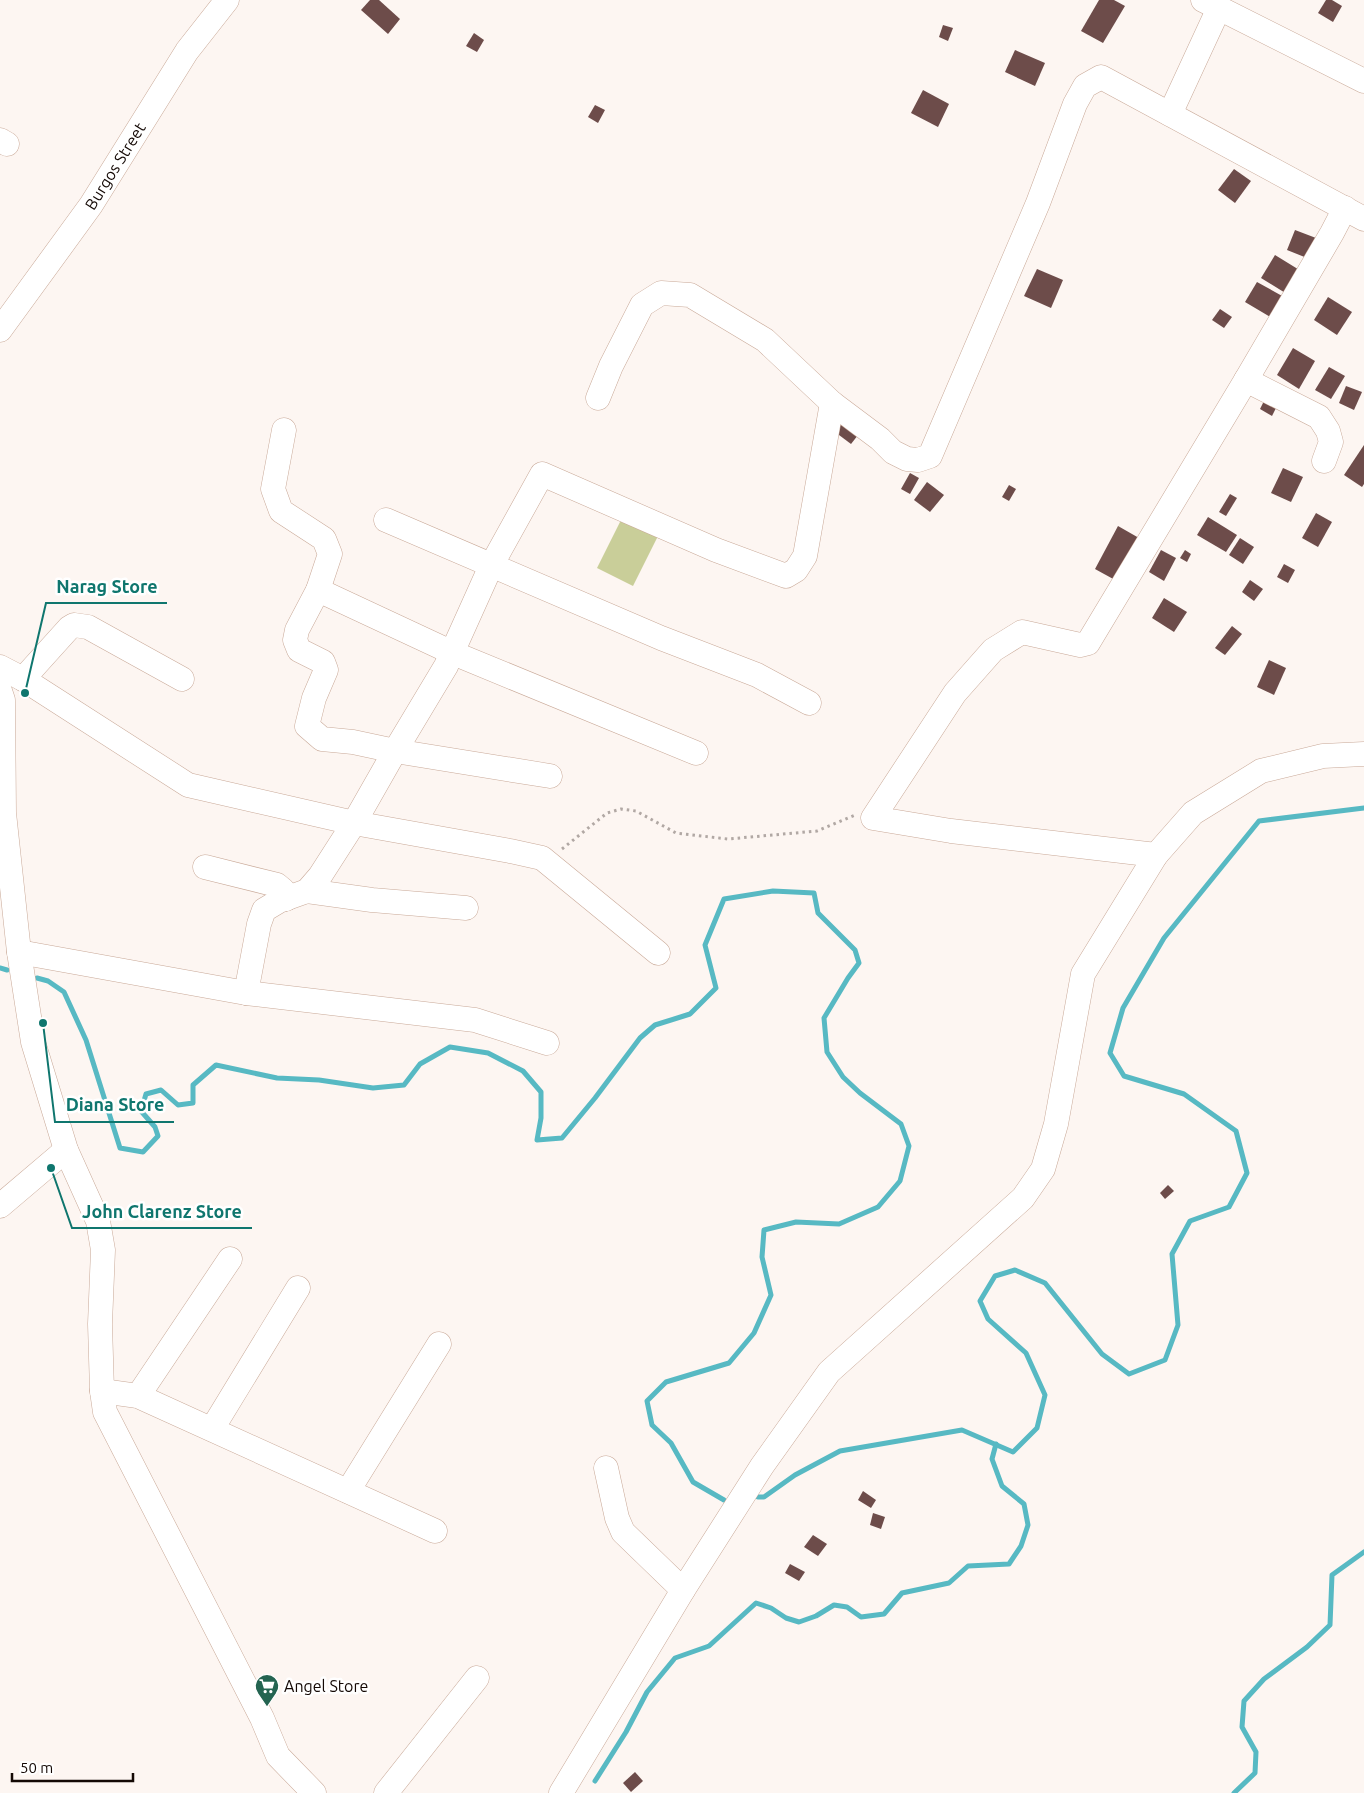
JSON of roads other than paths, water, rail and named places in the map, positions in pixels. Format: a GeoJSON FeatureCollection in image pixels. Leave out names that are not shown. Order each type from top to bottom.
{"type":"FeatureCollection","features":[{"type":"Feature","properties":{"kind":"street","name":"Burgos Street"},"geometry":{"type":"LineString","coordinates":[[0,330],[91,205],[187,52],[227,0]]}},
{"type":"Feature","properties":{"kind":"street"},"geometry":{"type":"LineString","coordinates":[[1170,114],[1211,4],[1364,81]]}},
{"type":"Feature","properties":{"kind":"street"},"geometry":{"type":"LineString","coordinates":[[598,398],[611,366],[642,305],[661,293],[690,295],[765,340],[832,403],[893,452],[907,459],[918,460],[930,456],[1038,203],[1075,104],[1085,86],[1101,77],[1354,214],[1332,233],[1088,643],[1080,645],[1022,632],[994,650],[955,693],[873,818],[951,830],[1156,855]]}},
{"type":"Feature","properties":{"kind":"street"},"geometry":{"type":"LineString","coordinates":[[1246,380],[1319,417],[1328,431],[1331,442],[1324,460]]}},
{"type":"Feature","properties":{"kind":"street"},"geometry":{"type":"LineString","coordinates":[[246,993],[259,924],[264,910],[296,895],[320,876],[354,823],[453,653],[470,610],[491,566],[542,474],[716,550],[786,576],[796,570],[805,556],[832,403]]}},
{"type":"Feature","properties":{"kind":"street"},"geometry":{"type":"LineString","coordinates":[[284,430],[273,489],[281,511],[324,539],[330,554],[318,590],[295,640],[299,650],[323,662],[326,670],[314,698],[307,726],[322,739],[353,742],[395,751],[550,776]]}},
{"type":"Feature","properties":{"kind":"street"},"geometry":{"type":"LineString","coordinates":[[386,520],[661,638],[757,675],[809,703]]}},
{"type":"Feature","properties":{"kind":"street"},"geometry":{"type":"LineString","coordinates":[[318,590],[453,653],[696,753]]}},
{"type":"Feature","properties":{"kind":"street"},"geometry":{"type":"LineString","coordinates":[[23,679],[69,628],[74,625],[88,627],[182,680]]}},
{"type":"Feature","properties":{"kind":"street"},"geometry":{"type":"LineString","coordinates":[[0,667],[23,679],[188,785],[354,823],[542,858],[658,953]]}},
{"type":"Feature","properties":{"kind":"street"},"geometry":{"type":"LineString","coordinates":[[0,690],[3,700],[4,813],[19,952],[33,1042],[66,1150],[98,1221],[104,1250],[100,1324],[102,1391],[105,1412],[262,1718],[278,1756],[314,1793]]}},
{"type":"Feature","properties":{"kind":"street"},"geometry":{"type":"LineString","coordinates":[[561,1793],[683,1590],[762,1466],[829,1372],[1023,1198],[1043,1169],[1056,1124],[1082,974],[1156,855],[1193,813],[1261,771],[1323,756],[1364,754]]}},
{"type":"Feature","properties":{"kind":"street"},"geometry":{"type":"LineString","coordinates":[[205,867],[277,885],[283,890],[296,895],[466,908]]}},
{"type":"Feature","properties":{"kind":"street"},"geometry":{"type":"LineString","coordinates":[[19,952],[246,993],[475,1020],[547,1043]]}},
{"type":"Feature","properties":{"kind":"street"},"geometry":{"type":"LineString","coordinates":[[0,1206],[66,1150]]}},
{"type":"Feature","properties":{"kind":"street"},"geometry":{"type":"LineString","coordinates":[[138,1396],[230,1259]]}},
{"type":"Feature","properties":{"kind":"street"},"geometry":{"type":"LineString","coordinates":[[212,1429],[298,1288]]}},
{"type":"Feature","properties":{"kind":"street"},"geometry":{"type":"LineString","coordinates":[[348,1491],[439,1344]]}},
{"type":"Feature","properties":{"kind":"street"},"geometry":{"type":"LineString","coordinates":[[102,1391],[138,1396],[435,1531]]}},
{"type":"Feature","properties":{"kind":"street"},"geometry":{"type":"LineString","coordinates":[[606,1468],[617,1518],[624,1532],[683,1590]]}},
{"type":"Feature","properties":{"kind":"street"},"geometry":{"type":"LineString","coordinates":[[386,1793],[477,1678]]}},
{"type":"Feature","properties":{"kind":"waterway"},"geometry":{"type":"LineString","coordinates":[[758,1497],[764,1497],[795,1475],[840,1451],[962,1430],[1013,1452],[1037,1428],[1045,1395],[1026,1353],[988,1319],[980,1301],[995,1276],[1015,1270],[1045,1283],[1102,1354],[1129,1374],[1165,1360],[1178,1325],[1172,1254],[1190,1221],[1229,1207],[1247,1173],[1236,1131],[1184,1094],[1124,1076],[1110,1053],[1123,1008],[1164,938],[1259,821],[1364,808]]}},
{"type":"Feature","properties":{"kind":"waterway"},"geometry":{"type":"LineString","coordinates":[[37,978],[48,981],[64,992],[86,1040],[120,1148],[143,1152],[158,1136],[155,1127],[141,1111],[146,1094],[161,1090],[178,1105],[193,1103],[193,1085],[216,1065],[277,1078],[319,1080],[373,1088],[404,1085],[420,1064],[450,1047],[488,1053],[523,1071],[541,1092],[541,1118],[537,1140],[562,1138],[640,1038],[655,1025],[690,1014],[716,988],[705,945],[724,899],[773,891],[814,893],[818,913],[855,950],[859,963],[824,1018],[827,1052],[843,1077],[860,1093],[901,1124],[909,1146],[900,1181],[878,1207],[839,1224],[796,1222],[764,1230],[762,1257],[771,1295],[754,1333],[729,1363],[666,1382],[647,1401],[652,1425],[671,1443],[693,1482],[724,1500]]}},
{"type":"Feature","properties":{"kind":"waterway"},"geometry":{"type":"LineString","coordinates":[[0,968],[7,970]]}},
{"type":"Feature","properties":{"kind":"waterway"},"geometry":{"type":"LineString","coordinates":[[595,1781],[626,1732],[647,1692],[675,1658],[709,1646],[756,1603],[771,1608],[786,1618],[799,1622],[816,1616],[834,1605],[847,1607],[861,1617],[884,1614],[902,1593],[949,1583],[968,1566],[1009,1564],[1021,1546],[1028,1525],[1024,1504],[1002,1486],[992,1459],[996,1444]]}},
{"type":"Feature","properties":{"kind":"waterway"},"geometry":{"type":"LineString","coordinates":[[1234,1793],[1255,1773],[1256,1752],[1242,1727],[1244,1701],[1264,1679],[1307,1647],[1330,1625],[1332,1575],[1364,1552]]}},
{"type":"Feature","properties":{"kind":"place","name":"Narag Store"},"geometry":{"type":"Point","coordinates":[25,693]}},
{"type":"Feature","properties":{"kind":"place","name":"Diana Store"},"geometry":{"type":"Point","coordinates":[43,1023]}},
{"type":"Feature","properties":{"kind":"place","name":"John Clarenz Store"},"geometry":{"type":"Point","coordinates":[51,1168]}},
{"type":"Feature","properties":{"kind":"place","name":"Angel Store"},"geometry":{"type":"Point","coordinates":[267,1707]}}]}
